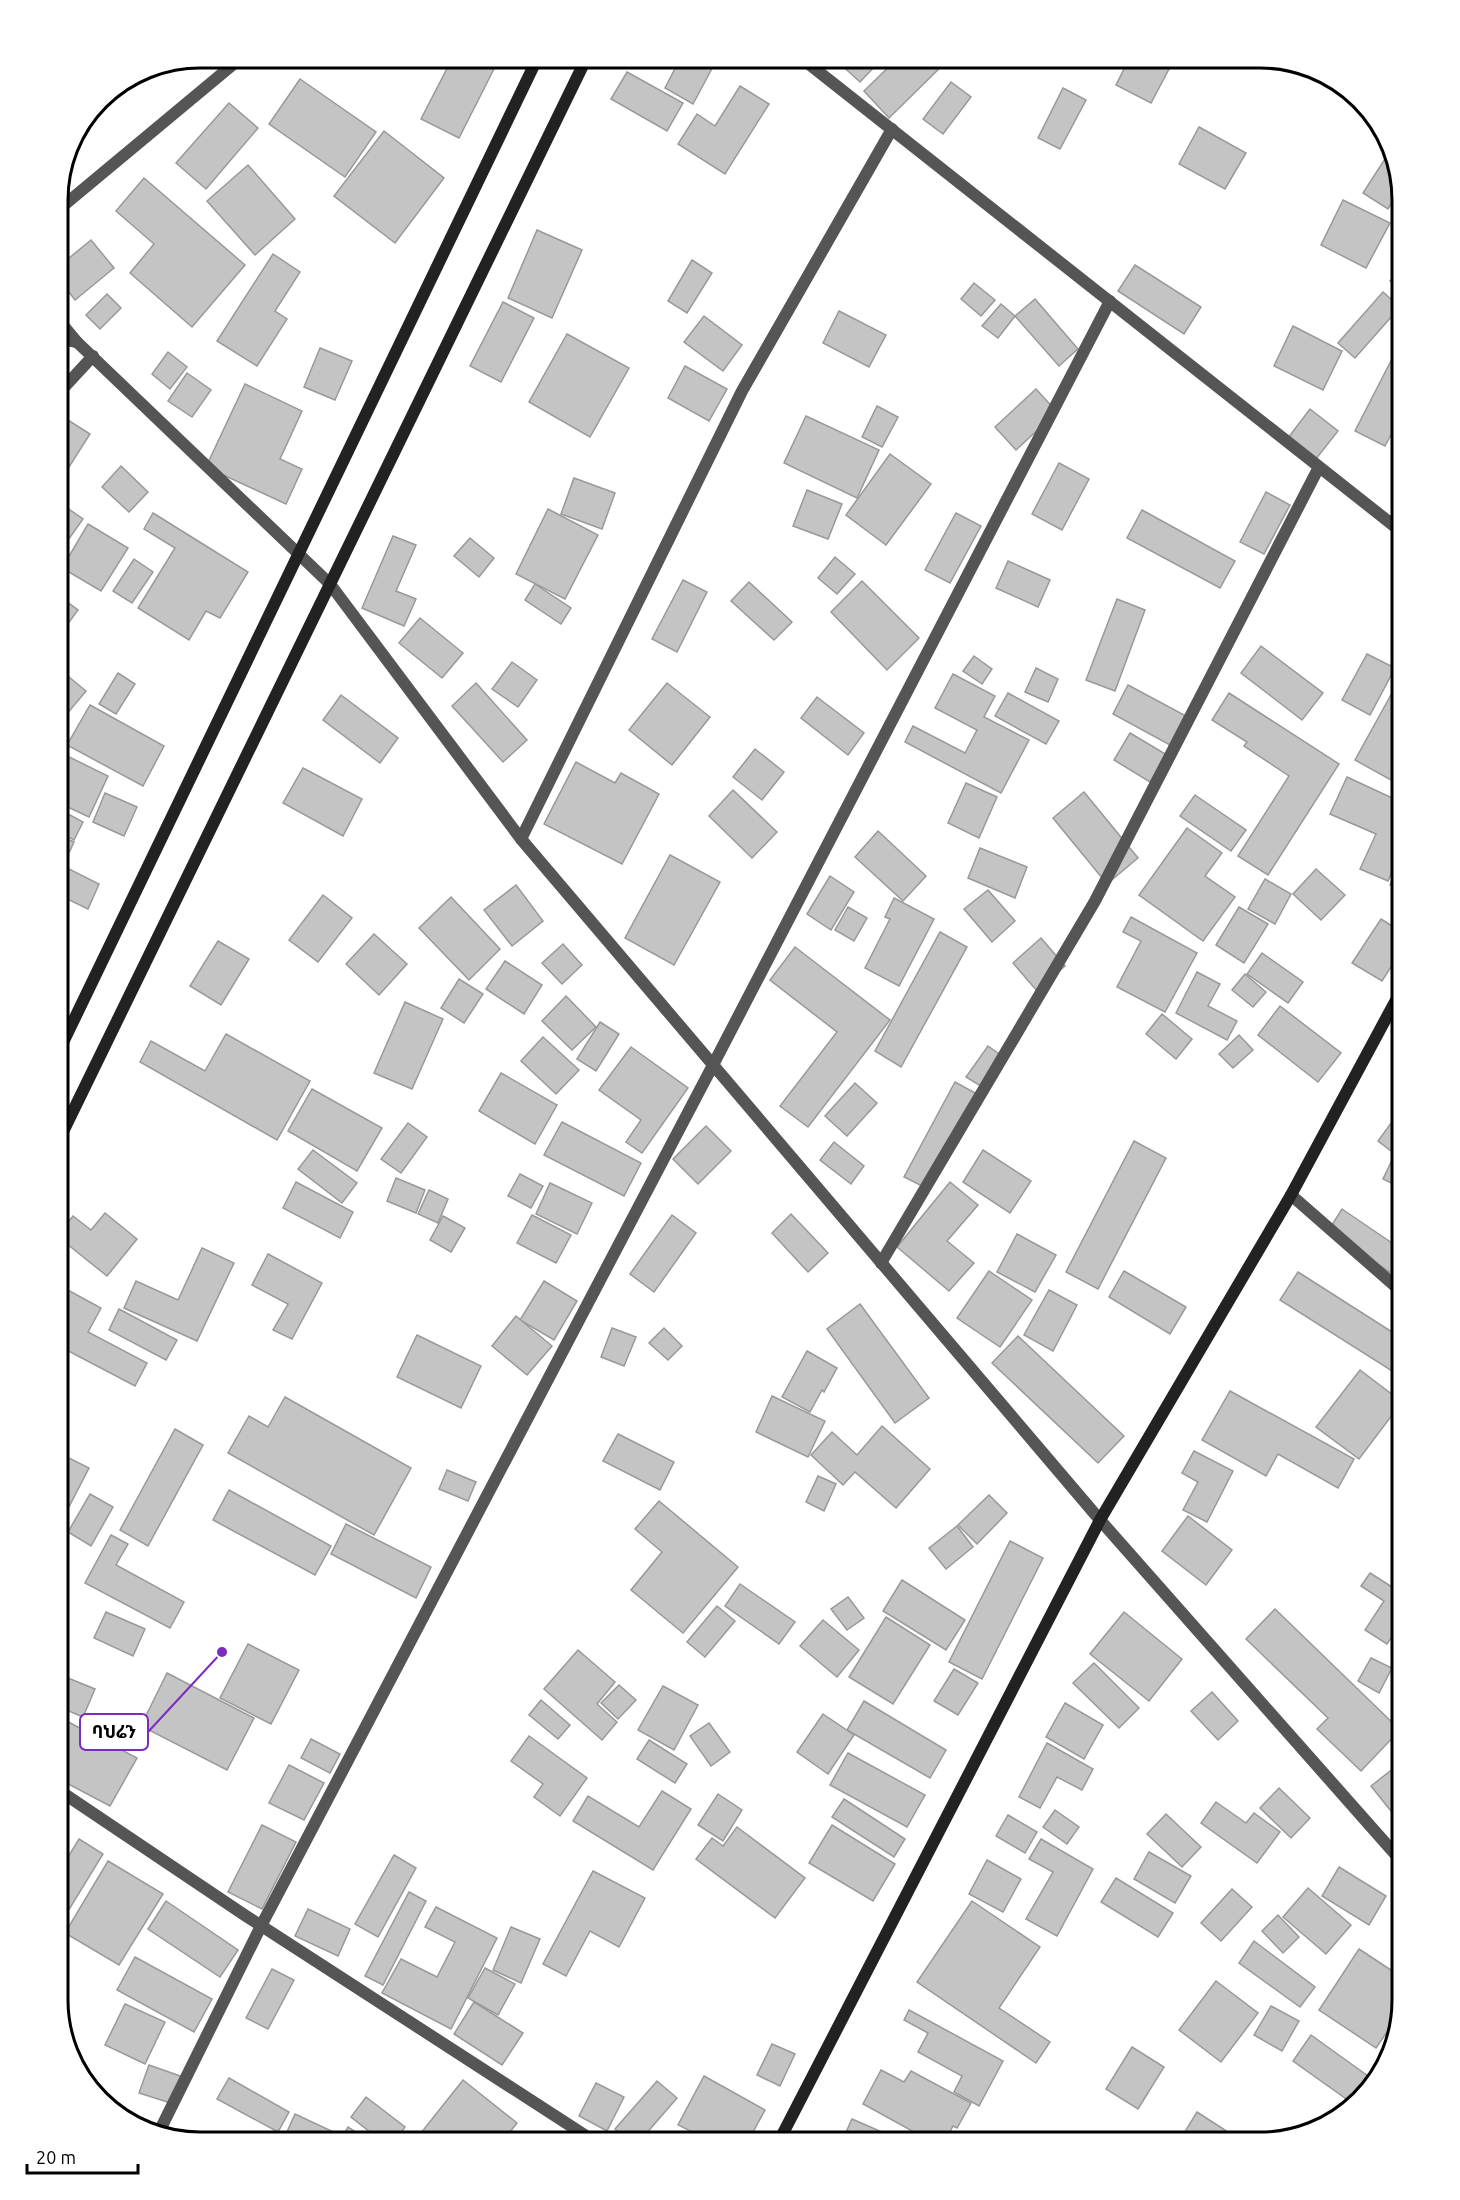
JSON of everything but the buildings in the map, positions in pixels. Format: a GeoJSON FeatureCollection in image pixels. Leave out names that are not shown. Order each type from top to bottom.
{"type":"FeatureCollection","features":[{"type":"Feature","properties":{"kind":"main road"},"geometry":{"type":"LineString","coordinates":[[68,1032],[533,68]]}},
{"type":"Feature","properties":{"kind":"main road"},"geometry":{"type":"LineString","coordinates":[[68,1121],[582,68]]}},
{"type":"Feature","properties":{"kind":"main road"},"geometry":{"type":"LineString","coordinates":[[784,2132],[1100,1520],[1291,1195],[1392,1007]]}},
{"type":"Feature","properties":{"kind":"street"},"geometry":{"type":"LineString","coordinates":[[68,203],[229,68]]}},
{"type":"Feature","properties":{"kind":"street"},"geometry":{"type":"LineString","coordinates":[[814,68],[1392,524]]}},
{"type":"Feature","properties":{"kind":"street"},"geometry":{"type":"LineString","coordinates":[[521,839],[742,391],[892,129]]}},
{"type":"Feature","properties":{"kind":"street"},"geometry":{"type":"LineString","coordinates":[[162,2126],[261,1926],[1110,302]]}},
{"type":"Feature","properties":{"kind":"street"},"geometry":{"type":"LineString","coordinates":[[68,331],[330,584],[521,839],[1100,1520],[1392,1851]]}},
{"type":"Feature","properties":{"kind":"street"},"geometry":{"type":"LineString","coordinates":[[68,340],[77,342]]}},
{"type":"Feature","properties":{"kind":"street"},"geometry":{"type":"LineString","coordinates":[[68,383],[93,356]]}},
{"type":"Feature","properties":{"kind":"street"},"geometry":{"type":"LineString","coordinates":[[881,1263],[1095,901],[1318,467]]}},
{"type":"Feature","properties":{"kind":"street"},"geometry":{"type":"LineString","coordinates":[[1291,1195],[1392,1283]]}},
{"type":"Feature","properties":{"kind":"street"},"geometry":{"type":"LineString","coordinates":[[68,1796],[261,1926],[580,2132]]}},
{"type":"Feature","properties":{"kind":"place","name":"ባህሬን"},"geometry":{"type":"Point","coordinates":[222,1652]}}]}
